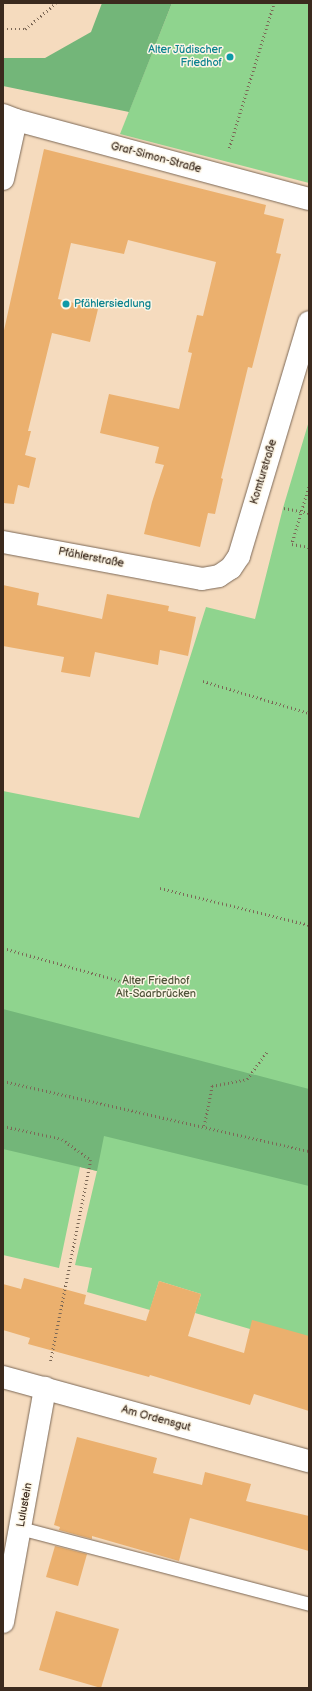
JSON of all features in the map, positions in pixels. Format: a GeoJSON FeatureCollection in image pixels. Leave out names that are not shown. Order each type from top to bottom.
{"type":"FeatureCollection","features":[{"type":"Feature","properties":{"kind":"street","name":"Graf-Simon-Straße"},"geometry":{"type":"LineString","coordinates":[[10,117],[309,199]]}},
{"type":"Feature","properties":{"kind":"street"},"geometry":{"type":"LineString","coordinates":[[3,179],[10,117]]}},
{"type":"Feature","properties":{"kind":"street","name":"Komturstraße"},"geometry":{"type":"LineString","coordinates":[[179,575],[202,579],[219,576],[231,568],[239,556],[309,322]]}},
{"type":"Feature","properties":{"kind":"street","name":"Pfählerstraße"},"geometry":{"type":"LineString","coordinates":[[3,542],[179,575]]}},
{"type":"Feature","properties":{"kind":"street","name":"Am Ordensgut"},"geometry":{"type":"LineString","coordinates":[[3,1377],[309,1461]]}},
{"type":"Feature","properties":{"kind":"street","name":"Lulustein"},"geometry":{"type":"LineString","coordinates":[[3,1622],[45,1388]]}},
{"type":"Feature","properties":{"kind":"lane"},"geometry":{"type":"LineString","coordinates":[[20,1528],[309,1604]]}},
{"type":"Feature","properties":{"kind":"path"},"geometry":{"type":"LineString","coordinates":[[3,29],[25,30],[56,3]]}},
{"type":"Feature","properties":{"kind":"path"},"geometry":{"type":"LineString","coordinates":[[221,176],[274,3]]}},
{"type":"Feature","properties":{"kind":"path"},"geometry":{"type":"LineString","coordinates":[[309,487],[292,544],[309,547]]}},
{"type":"Feature","properties":{"kind":"path"},"geometry":{"type":"LineString","coordinates":[[301,511],[309,513]]}},
{"type":"Feature","properties":{"kind":"path"},"geometry":{"type":"LineString","coordinates":[[203,681],[309,713]]}},
{"type":"Feature","properties":{"kind":"path"},"geometry":{"type":"LineString","coordinates":[[160,888],[309,926]]}},
{"type":"Feature","properties":{"kind":"path"},"geometry":{"type":"LineString","coordinates":[[3,948],[138,986]]}},
{"type":"Feature","properties":{"kind":"path"},"geometry":{"type":"LineString","coordinates":[[204,1126],[212,1086],[247,1079],[267,1051]]}},
{"type":"Feature","properties":{"kind":"path"},"geometry":{"type":"LineString","coordinates":[[3,1081],[309,1151]]}},
{"type":"Feature","properties":{"kind":"path"},"geometry":{"type":"LineString","coordinates":[[3,1126],[62,1140],[91,1160],[45,1388]]}},
{"type":"Feature","properties":{"kind":"green space"},"geometry":{"type":"Polygon","coordinates":[[[102,3],[172,3],[129,112],[3,86],[3,58],[45,58],[91,32],[102,3]]]}},
{"type":"Feature","properties":{"kind":"green space","name":"Alter Jüdischer Friedhof"},"geometry":{"type":"Polygon","coordinates":[[[172,3],[309,3],[309,183],[120,134],[172,3]]]}},
{"type":"Feature","properties":{"kind":"green space","name":"Alter Friedhof Alt-Saarbrücken"},"geometry":{"type":"Polygon","coordinates":[[[309,421],[309,1355],[250,1329],[195,1313],[201,1294],[159,1281],[150,1310],[87,1292],[92,1268],[75,1265],[97,1171],[80,1167],[59,1268],[3,1255],[3,791],[139,818],[206,607],[255,619],[283,508],[309,421]]]}},
{"type":"Feature","properties":{"kind":"green space"},"geometry":{"type":"Polygon","coordinates":[[[3,1009],[309,1089],[309,1186],[104,1136],[97,1171],[3,1149],[3,1009]]]}},
{"type":"Feature","properties":{"kind":"building"},"geometry":{"type":"Polygon","coordinates":[[[44,149],[266,205],[264,214],[284,219],[276,253],[281,254],[252,368],[248,367],[221,478],[223,479],[215,514],[208,513],[200,547],[144,534],[152,502],[164,465],[155,463],[159,447],[100,433],[109,394],[179,409],[192,353],[188,352],[197,315],[203,316],[216,262],[128,240],[124,254],[71,243],[58,299],[98,309],[90,342],[52,333],[28,431],[31,431],[25,455],[36,458],[29,488],[18,485],[14,504],[3,503],[3,335],[44,149]]]}},
{"type":"Feature","properties":{"kind":"building"},"geometry":{"type":"Polygon","coordinates":[[[3,585],[39,593],[37,605],[102,619],[107,594],[169,606],[168,611],[196,617],[188,656],[160,650],[158,665],[95,652],[90,677],[61,672],[64,657],[3,646],[3,585]]]}},
{"type":"Feature","properties":{"kind":"building"},"geometry":{"type":"Polygon","coordinates":[[[24,1278],[86,1295],[84,1304],[146,1321],[159,1281],[201,1294],[188,1336],[244,1353],[252,1320],[309,1336],[309,1411],[254,1394],[250,1405],[150,1375],[149,1377],[28,1344],[30,1338],[3,1330],[3,1284],[21,1289],[24,1278]]]}},
{"type":"Feature","properties":{"kind":"building"},"geometry":{"type":"Polygon","coordinates":[[[77,1437],[157,1458],[153,1473],[202,1485],[205,1472],[251,1484],[246,1501],[309,1516],[309,1551],[190,1518],[179,1561],[92,1536],[92,1539],[59,1530],[60,1527],[54,1525],[77,1437]]]}},
{"type":"Feature","properties":{"kind":"building"},"geometry":{"type":"Polygon","coordinates":[[[55,1546],[87,1554],[78,1586],[46,1577],[55,1546]]]}},
{"type":"Feature","properties":{"kind":"building"},"geometry":{"type":"Polygon","coordinates":[[[56,1611],[119,1629],[101,1688],[39,1670],[56,1611]]]}},
{"type":"Feature","properties":{"kind":"place","name":"Alter Jüdischer Friedhof"},"geometry":{"type":"Point","coordinates":[230,57]}},
{"type":"Feature","properties":{"kind":"place","name":"Pfählersiedlung"},"geometry":{"type":"Point","coordinates":[66,304]}}]}
